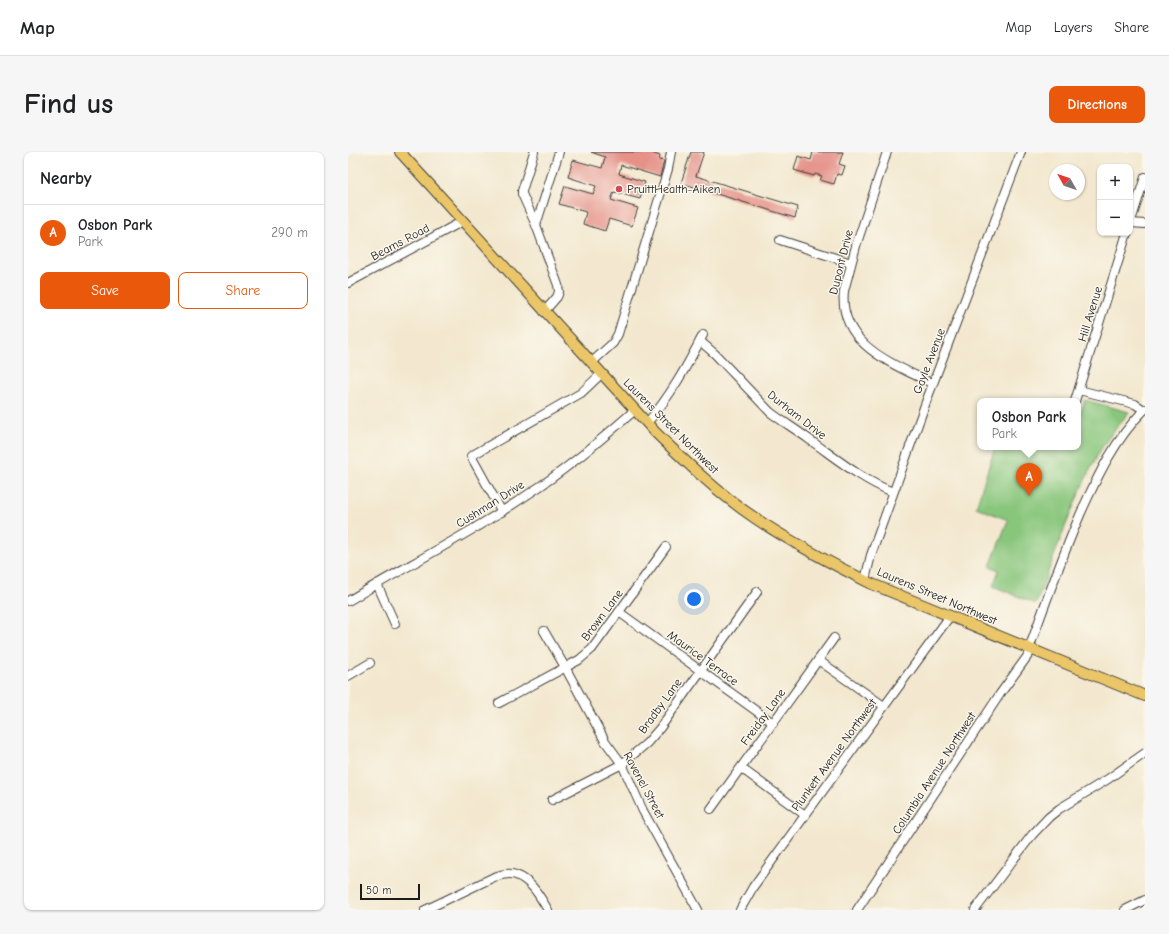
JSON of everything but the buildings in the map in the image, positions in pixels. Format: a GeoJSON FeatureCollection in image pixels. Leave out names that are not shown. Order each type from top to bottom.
{"type":"FeatureCollection","features":[{"type":"Feature","properties":{"kind":"main road","name":"Laurens Street Northwest"},"geometry":{"type":"LineString","coordinates":[[400,152],[544,312],[647,423],[717,490],[754,518],[831,564],[865,580],[1145,696]]}},
{"type":"Feature","properties":{"kind":"street"},"geometry":{"type":"LineString","coordinates":[[534,152],[522,191],[556,275],[559,292],[554,302],[544,312]]}},
{"type":"Feature","properties":{"kind":"street"},"geometry":{"type":"LineString","coordinates":[[536,225],[559,152]]}},
{"type":"Feature","properties":{"kind":"street"},"geometry":{"type":"LineString","coordinates":[[591,363],[613,342],[618,334],[668,169],[671,152]]}},
{"type":"Feature","properties":{"kind":"street","name":"Dupont Drive"},"geometry":{"type":"LineString","coordinates":[[887,152],[852,263],[843,299],[845,314],[850,328],[861,342],[878,355],[933,384]]}},
{"type":"Feature","properties":{"kind":"street","name":"Gayle Avenue"},"geometry":{"type":"LineString","coordinates":[[865,580],[870,554],[1021,152]]}},
{"type":"Feature","properties":{"kind":"street"},"geometry":{"type":"LineString","coordinates":[[1133,215],[1145,178]]}},
{"type":"Feature","properties":{"kind":"street","name":"Beams Road"},"geometry":{"type":"LineString","coordinates":[[348,283],[463,221]]}},
{"type":"Feature","properties":{"kind":"street"},"geometry":{"type":"LineString","coordinates":[[1133,224],[1145,224]]}},
{"type":"Feature","properties":{"kind":"street","name":"Hill Avenue"},"geometry":{"type":"LineString","coordinates":[[1076,398],[1126,236]]}},
{"type":"Feature","properties":{"kind":"street"},"geometry":{"type":"LineString","coordinates":[[780,240],[852,263]]}},
{"type":"Feature","properties":{"kind":"street","name":"Durham Drive"},"geometry":{"type":"LineString","coordinates":[[647,423],[660,408],[673,389],[701,338],[770,412],[864,478],[893,492]]}},
{"type":"Feature","properties":{"kind":"street"},"geometry":{"type":"LineString","coordinates":[[502,512],[471,456],[581,393],[601,374]]}},
{"type":"Feature","properties":{"kind":"street"},"geometry":{"type":"LineString","coordinates":[[1079,390],[1135,404],[1144,410]]}},
{"type":"Feature","properties":{"kind":"street","name":"Cushman Drive"},"geometry":{"type":"LineString","coordinates":[[348,601],[502,512],[540,487],[574,461],[635,410]]}},
{"type":"Feature","properties":{"kind":"street","name":"Columbia Avenue Northwest"},"geometry":{"type":"LineString","coordinates":[[857,910],[1030,649],[1070,538],[1094,484],[1120,438],[1130,424],[1144,410]]}},
{"type":"Feature","properties":{"kind":"street","name":"Brown Lane"},"geometry":{"type":"LineString","coordinates":[[499,703],[579,660],[592,650],[666,547]]}},
{"type":"Feature","properties":{"kind":"street"},"geometry":{"type":"LineString","coordinates":[[377,584],[395,624]]}},
{"type":"Feature","properties":{"kind":"street","name":"Bradby Lane"},"geometry":{"type":"LineString","coordinates":[[552,800],[622,764],[654,736],[757,592]]}},
{"type":"Feature","properties":{"kind":"street","name":"Maurice Terrace"},"geometry":{"type":"LineString","coordinates":[[619,612],[773,723]]}},
{"type":"Feature","properties":{"kind":"street","name":"Plunkett Avenue Northwest"},"geometry":{"type":"LineString","coordinates":[[740,910],[753,887],[950,616]]}},
{"type":"Feature","properties":{"kind":"street","name":"Ravenel Street"},"geometry":{"type":"LineString","coordinates":[[544,631],[605,741],[622,764],[643,811],[698,910]]}},
{"type":"Feature","properties":{"kind":"street","name":"Freiday Lane"},"geometry":{"type":"LineString","coordinates":[[711,809],[834,638]]}},
{"type":"Feature","properties":{"kind":"street"},"geometry":{"type":"LineString","coordinates":[[818,660],[884,706]]}},
{"type":"Feature","properties":{"kind":"street"},"geometry":{"type":"LineString","coordinates":[[348,676],[370,664]]}},
{"type":"Feature","properties":{"kind":"street"},"geometry":{"type":"LineString","coordinates":[[975,910],[1032,835],[1049,817],[1145,754]]}},
{"type":"Feature","properties":{"kind":"street"},"geometry":{"type":"LineString","coordinates":[[741,768],[805,815]]}},
{"type":"Feature","properties":{"kind":"street"},"geometry":{"type":"LineString","coordinates":[[426,910],[494,877],[506,874],[516,875],[536,890],[548,910]]}},
{"type":"Feature","properties":{"kind":"street"},"geometry":{"type":"LineString","coordinates":[[1125,910],[1137,907],[1145,900]]}},
{"type":"Feature","properties":{"kind":"green space"},"geometry":{"type":"Polygon","coordinates":[[[1085,400],[1129,412],[1106,441],[1090,469],[1065,526],[1036,604],[993,586],[999,570],[990,566],[1008,520],[976,507],[994,450],[1081,450],[1081,411],[1085,400]]]}},
{"type":"Feature","properties":{"kind":"place","name":"PruittHealth-Aiken"},"geometry":{"type":"Point","coordinates":[619,189]}},
{"type":"Feature","properties":{"kind":"place","name":"Osbon Park"},"geometry":{"type":"Point","coordinates":[1029,496]}}]}
